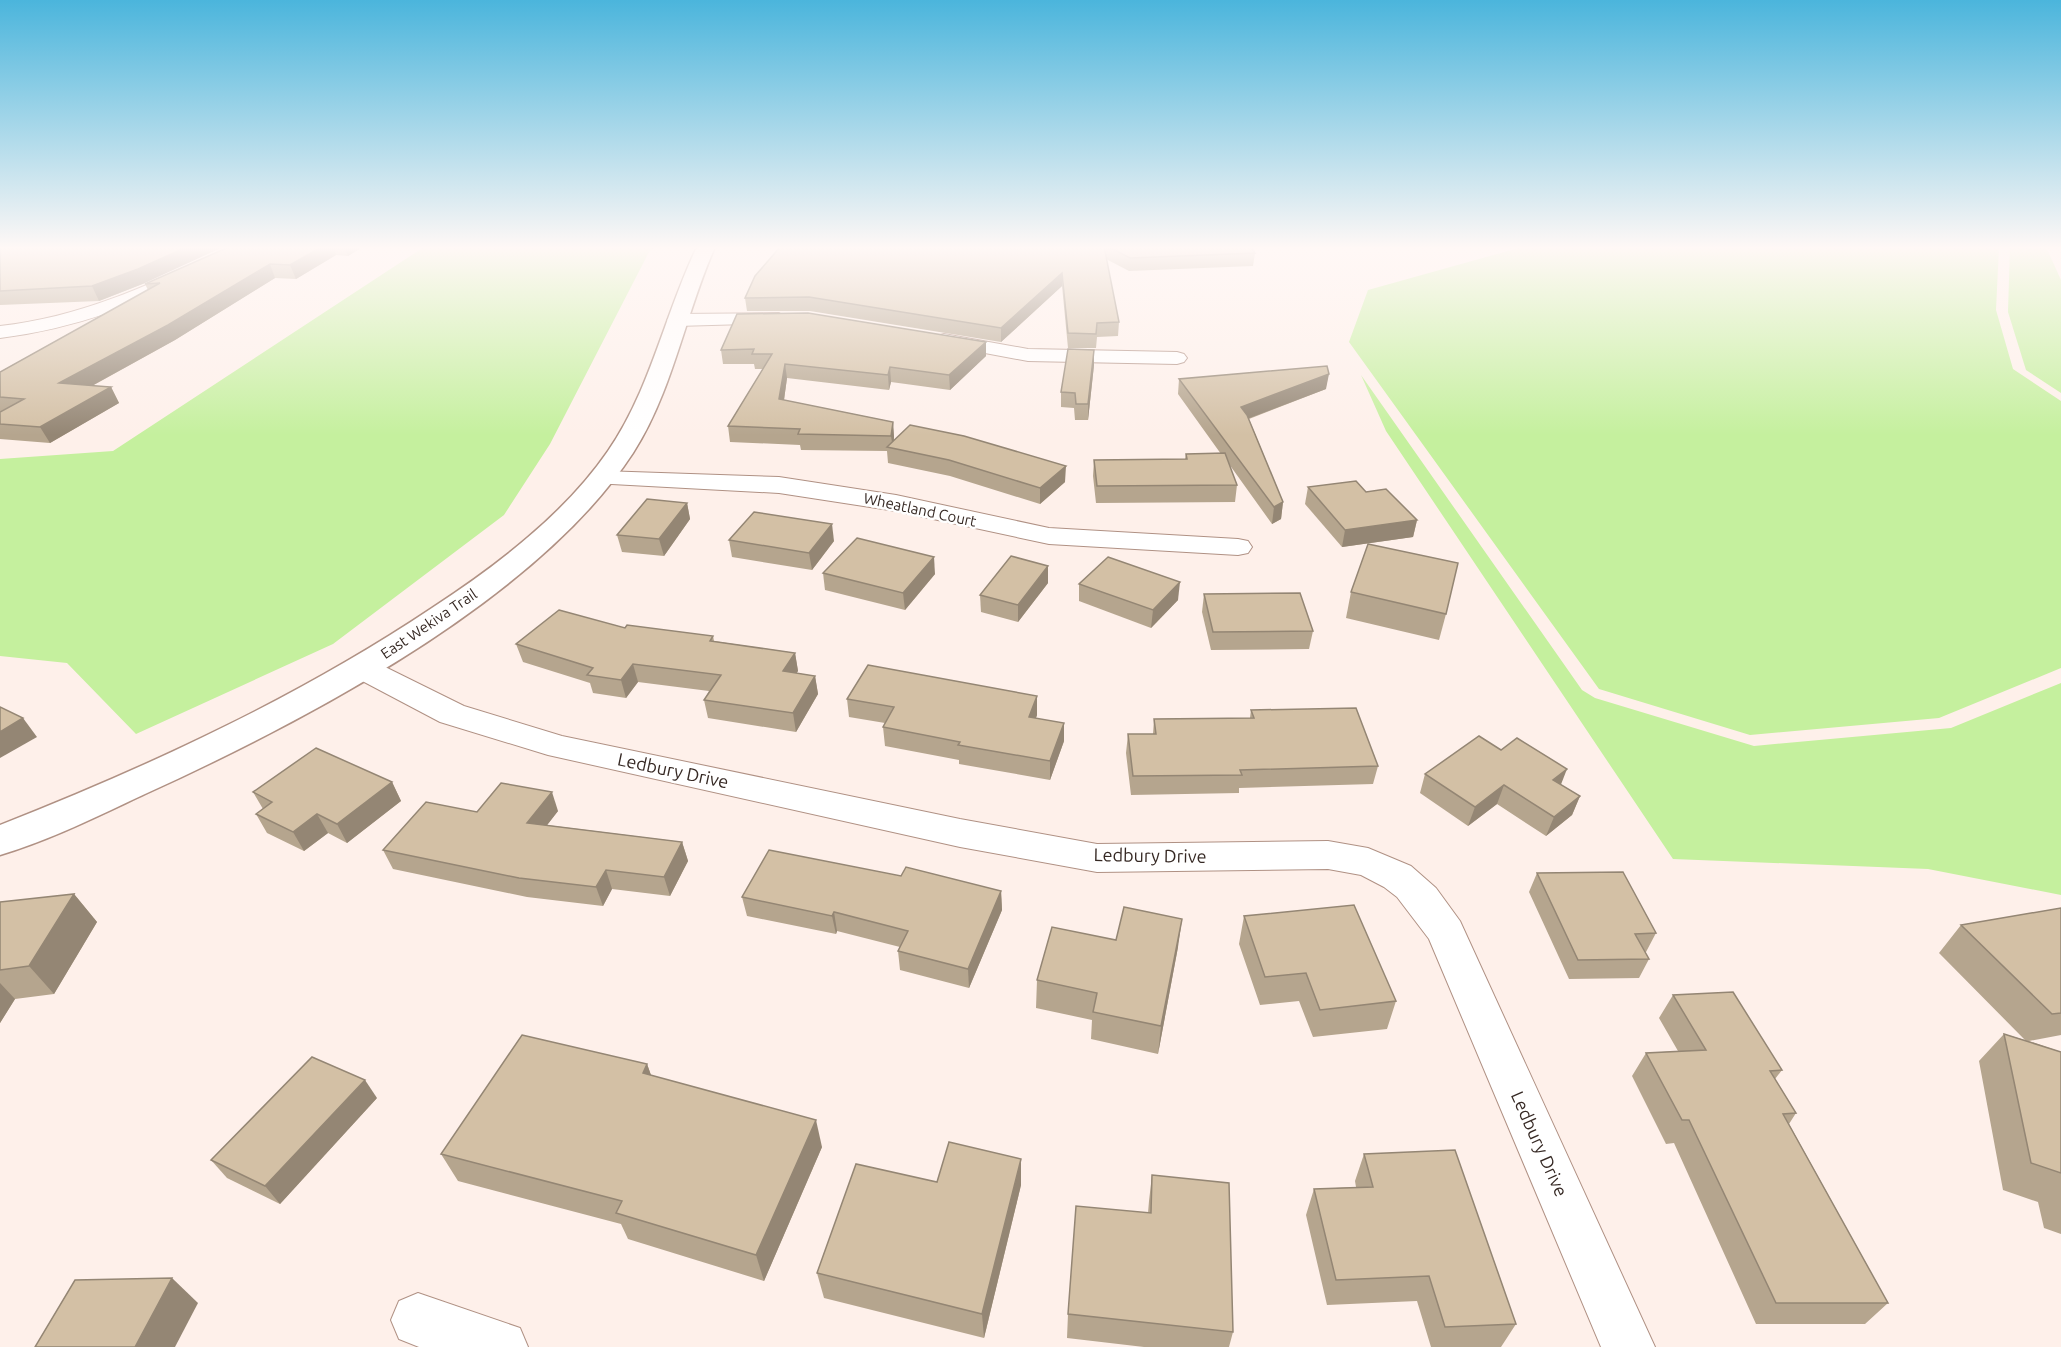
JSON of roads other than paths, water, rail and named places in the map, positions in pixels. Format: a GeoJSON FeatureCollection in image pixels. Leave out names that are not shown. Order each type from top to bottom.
{"type":"FeatureCollection","features":[{"type":"Feature","properties":{"kind":"street"},"geometry":{"type":"LineString","coordinates":[[0,332],[62,323],[96,310]]}},
{"type":"Feature","properties":{"kind":"street","name":"East Wekiva Trail"},"geometry":{"type":"LineString","coordinates":[[0,841],[161,773],[242,734],[362,668],[454,608],[510,567],[548,533],[602,478],[628,439],[681,310]]}},
{"type":"Feature","properties":{"kind":"street"},"geometry":{"type":"LineString","coordinates":[[677,320],[799,319]]}},
{"type":"Feature","properties":{"kind":"street"},"geometry":{"type":"LineString","coordinates":[[924,337],[1028,356],[1177,358]]}},
{"type":"Feature","properties":{"kind":"street","name":"Wheatland Court"},"geometry":{"type":"LineString","coordinates":[[602,478],[778,485],[896,503],[1049,536],[1238,547]]}},
{"type":"Feature","properties":{"kind":"street","name":"Ledbury Drive"},"geometry":{"type":"LineString","coordinates":[[362,668],[452,714],[560,747],[960,833],[1097,858],[1328,855],[1358,858],[1387,869],[1420,894],[1446,932],[1628,1347]]}},
{"type":"Feature","properties":{"kind":"street"},"geometry":{"type":"LineString","coordinates":[[418,1320],[501,1347]]}}]}
